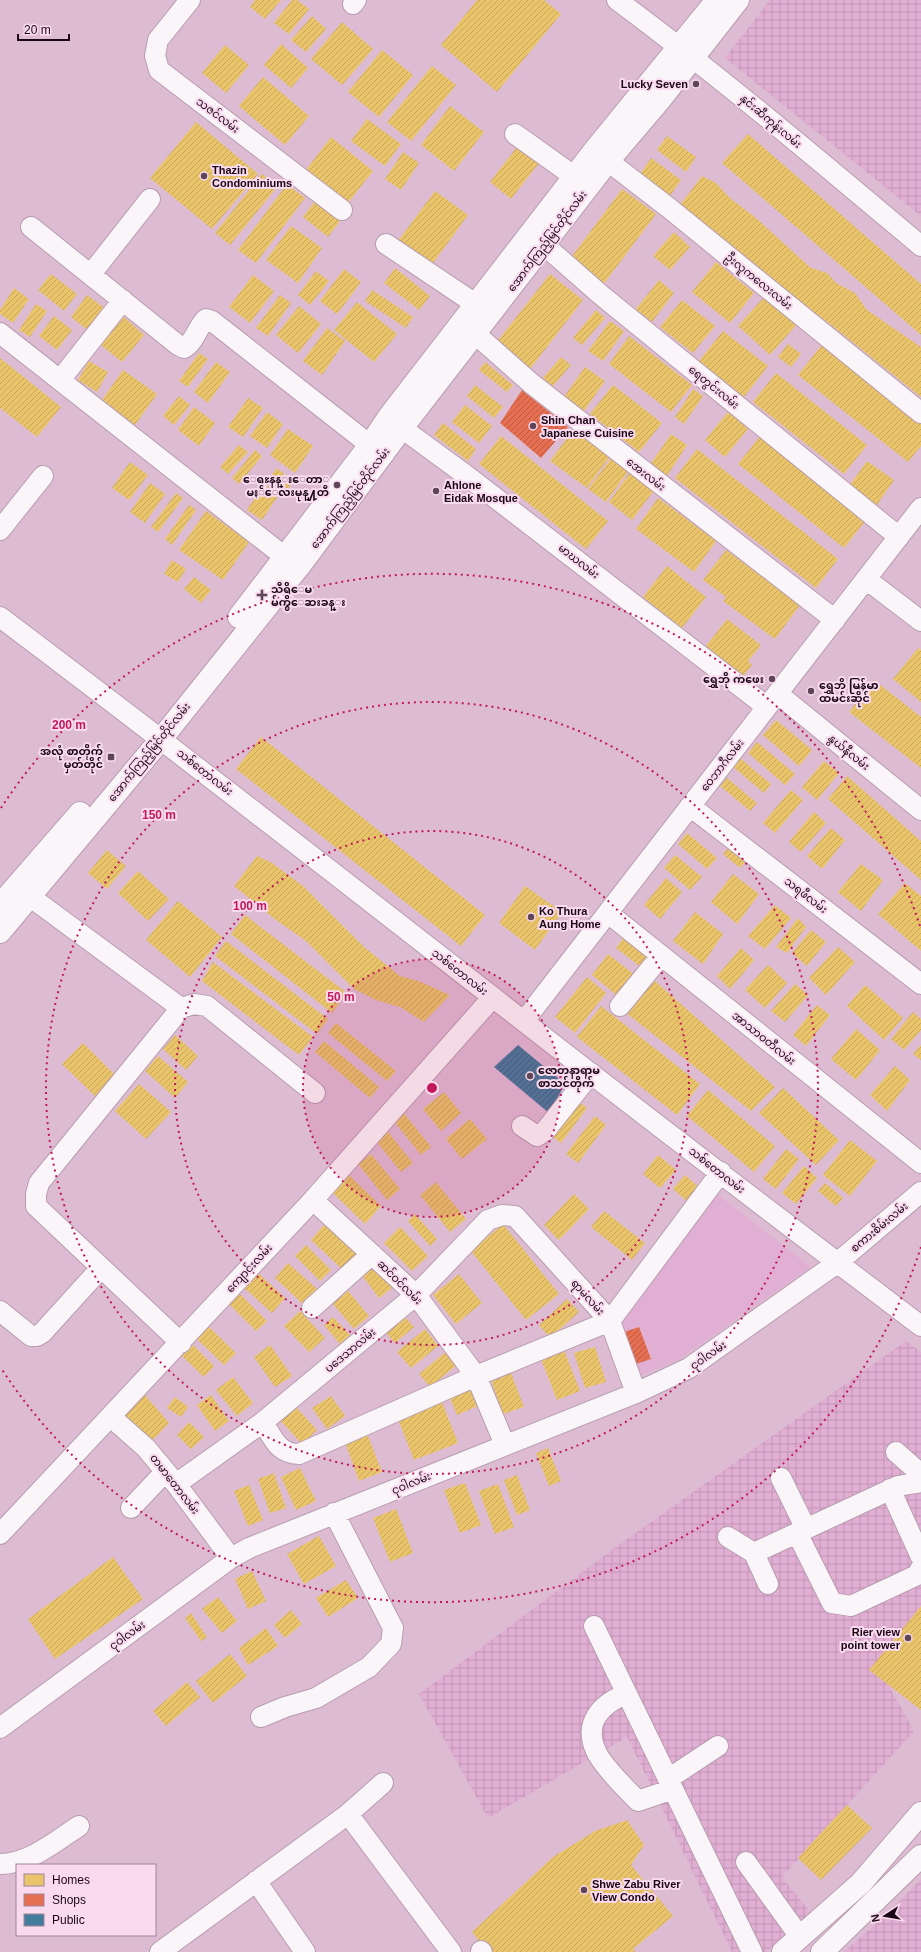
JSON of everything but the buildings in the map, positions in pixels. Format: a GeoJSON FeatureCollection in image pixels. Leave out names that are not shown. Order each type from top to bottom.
{"type":"FeatureCollection","features":[{"type":"Feature","properties":{"kind":"main road"},"geometry":{"type":"LineString","coordinates":[[686,52],[717,0]]}},
{"type":"Feature","properties":{"kind":"main road"},"geometry":{"type":"LineString","coordinates":[[686,52],[738,0]]}},
{"type":"Feature","properties":{"kind":"main road","name":"အောက်ကြည့်မြင်တိုင်လမ်း"},"geometry":{"type":"LineString","coordinates":[[0,932],[23,891],[157,735],[377,450],[395,423],[469,328],[476,305],[537,241],[601,156],[686,52]]}},
{"type":"Feature","properties":{"kind":"main road","name":"အောက်ကြည့်မြင်တိုင်လမ်း"},"geometry":{"type":"LineString","coordinates":[[469,328],[489,316],[575,178],[601,156]]}},
{"type":"Feature","properties":{"kind":"main road","name":"အောက်ကြည့်မြင်တိုင်လမ်း"},"geometry":{"type":"LineString","coordinates":[[0,905],[23,891]]}},
{"type":"Feature","properties":{"kind":"main road"},"geometry":{"type":"LineString","coordinates":[[783,1952],[861,1883],[921,1813]]}},
{"type":"Feature","properties":{"kind":"main road"},"geometry":{"type":"LineString","coordinates":[[822,1952],[921,1855],[902,1834]]}},
{"type":"Feature","properties":{"kind":"street","name":"သဇင်လမ်း"},"geometry":{"type":"LineString","coordinates":[[190,0],[158,40],[155,56],[159,70],[342,210]]}},
{"type":"Feature","properties":{"kind":"street","name":"နှင်းဆီကုန်းလမ်း"},"geometry":{"type":"LineString","coordinates":[[618,0],[750,103],[921,246]]}},
{"type":"Feature","properties":{"kind":"street"},"geometry":{"type":"LineString","coordinates":[[515,134],[575,178]]}},
{"type":"Feature","properties":{"kind":"street","name":"ဦးလူကလေးလမ်း"},"geometry":{"type":"LineString","coordinates":[[601,156],[669,208],[921,412]]}},
{"type":"Feature","properties":{"kind":"street"},"geometry":{"type":"LineString","coordinates":[[91,274],[150,199]]}},
{"type":"Feature","properties":{"kind":"street"},"geometry":{"type":"LineString","coordinates":[[31,227],[184,348],[188,346],[201,323],[206,319],[212,321],[377,450]]}},
{"type":"Feature","properties":{"kind":"street","name":"ရေတွင်းလမ်း"},"geometry":{"type":"LineString","coordinates":[[537,241],[899,537]]}},
{"type":"Feature","properties":{"kind":"street"},"geometry":{"type":"LineString","coordinates":[[386,244],[476,305]]}},
{"type":"Feature","properties":{"kind":"street"},"geometry":{"type":"LineString","coordinates":[[60,380],[123,300]]}},
{"type":"Feature","properties":{"kind":"street","name":"အေးလမ်း"},"geometry":{"type":"LineString","coordinates":[[469,328],[532,384],[834,620]]}},
{"type":"Feature","properties":{"kind":"street"},"geometry":{"type":"LineString","coordinates":[[0,333],[293,560]]}},
{"type":"Feature","properties":{"kind":"street","name":"မာဃလမ်း"},"geometry":{"type":"LineString","coordinates":[[395,423],[772,700]]}},
{"type":"Feature","properties":{"kind":"street"},"geometry":{"type":"LineString","coordinates":[[0,530],[44,476]]}},
{"type":"Feature","properties":{"kind":"street","name":"ဝေဘာဂီလမ်း"},"geometry":{"type":"LineString","coordinates":[[524,1021],[921,508]]}},
{"type":"Feature","properties":{"kind":"street"},"geometry":{"type":"LineString","coordinates":[[866,578],[921,621]]}},
{"type":"Feature","properties":{"kind":"street","name":"သစ်တောလမ်း"},"geometry":{"type":"LineString","coordinates":[[0,617],[157,735],[492,997],[921,1326]]}},
{"type":"Feature","properties":{"kind":"street","name":"နွယ်နီလမ်း"},"geometry":{"type":"LineString","coordinates":[[772,700],[921,810]]}},
{"type":"Feature","properties":{"kind":"street","name":"သရဖီလမ်း"},"geometry":{"type":"LineString","coordinates":[[690,806],[921,984]]}},
{"type":"Feature","properties":{"kind":"street"},"geometry":{"type":"LineString","coordinates":[[23,891],[181,1008]]}},
{"type":"Feature","properties":{"kind":"street","name":"အာသာဝတီလမ်း"},"geometry":{"type":"LineString","coordinates":[[608,913],[921,1163]]}},
{"type":"Feature","properties":{"kind":"street"},"geometry":{"type":"LineString","coordinates":[[620,1006],[661,956]]}},
{"type":"Feature","properties":{"kind":"street","name":"ကျောင်းလမ်း"},"geometry":{"type":"LineString","coordinates":[[0,1534],[313,1200],[492,997]]}},
{"type":"Feature","properties":{"kind":"street"},"geometry":{"type":"LineString","coordinates":[[181,1342],[36,1206],[37,1188],[39,1183],[181,1008],[194,1004],[207,1006],[315,1093]]}},
{"type":"Feature","properties":{"kind":"street"},"geometry":{"type":"LineString","coordinates":[[522,1126],[537,1136],[545,1131],[591,1073]]}},
{"type":"Feature","properties":{"kind":"street"},"geometry":{"type":"LineString","coordinates":[[263,1422],[280,1449],[290,1454],[299,1454],[476,1376],[610,1321],[720,1172]]}},
{"type":"Feature","properties":{"kind":"street","name":"စကားစိမ်းလမ်း"},"geometry":{"type":"LineString","coordinates":[[837,1263],[921,1192]]}},
{"type":"Feature","properties":{"kind":"street","name":"ဆင်ဝင်လမ်း"},"geometry":{"type":"LineString","coordinates":[[313,1200],[416,1295],[476,1376],[505,1445]]}},
{"type":"Feature","properties":{"kind":"street","name":"ပဒေသာလမ်း"},"geometry":{"type":"LineString","coordinates":[[131,1508],[170,1478],[263,1422],[416,1295],[488,1220],[502,1214],[515,1216]]}},
{"type":"Feature","properties":{"kind":"street","name":"ရာမလမ်း"},"geometry":{"type":"LineString","coordinates":[[515,1216],[610,1321],[636,1393]]}},
{"type":"Feature","properties":{"kind":"street"},"geometry":{"type":"LineString","coordinates":[[312,1308],[372,1254]]}},
{"type":"Feature","properties":{"kind":"street","name":"ငုဝါလမ်း"},"geometry":{"type":"LineString","coordinates":[[0,1728],[232,1558],[249,1548],[636,1393],[690,1368],[837,1263]]}},
{"type":"Feature","properties":{"kind":"street"},"geometry":{"type":"LineString","coordinates":[[0,1311],[31,1336],[37,1336],[42,1333],[101,1268]]}},
{"type":"Feature","properties":{"kind":"street","name":"တမာတောလမ်း"},"geometry":{"type":"LineString","coordinates":[[111,1417],[146,1448],[232,1558]]}},
{"type":"Feature","properties":{"kind":"street"},"geometry":{"type":"LineString","coordinates":[[896,1452],[921,1474]]}},
{"type":"Feature","properties":{"kind":"street"},"geometry":{"type":"LineString","coordinates":[[781,1478],[832,1603],[842,1606],[850,1606],[917,1575],[921,1568]]}},
{"type":"Feature","properties":{"kind":"street"},"geometry":{"type":"LineString","coordinates":[[754,1553],[890,1489],[921,1482]]}},
{"type":"Feature","properties":{"kind":"street"},"geometry":{"type":"LineString","coordinates":[[890,1489],[921,1557]]}},
{"type":"Feature","properties":{"kind":"street"},"geometry":{"type":"LineString","coordinates":[[261,1717],[285,1707],[316,1698],[369,1667],[390,1644],[393,1628],[334,1514]]}},
{"type":"Feature","properties":{"kind":"street"},"geometry":{"type":"LineString","coordinates":[[728,1537],[754,1553],[768,1584]]}},
{"type":"Feature","properties":{"kind":"street"},"geometry":{"type":"LineString","coordinates":[[594,1626],[752,1952]]}},
{"type":"Feature","properties":{"kind":"street"},"geometry":{"type":"LineString","coordinates":[[626,1694],[614,1699],[599,1710],[593,1724],[592,1739],[596,1752],[638,1801],[671,1784],[718,1746]]}},
{"type":"Feature","properties":{"kind":"street"},"geometry":{"type":"LineString","coordinates":[[163,1951],[348,1814],[383,1783]]}},
{"type":"Feature","properties":{"kind":"street"},"geometry":{"type":"LineString","coordinates":[[348,1814],[451,1952]]}},
{"type":"Feature","properties":{"kind":"street"},"geometry":{"type":"LineString","coordinates":[[0,1864],[7,1864],[30,1856],[79,1826]]}},
{"type":"Feature","properties":{"kind":"street"},"geometry":{"type":"LineString","coordinates":[[746,1862],[800,1937]]}},
{"type":"Feature","properties":{"kind":"street"},"geometry":{"type":"LineString","coordinates":[[256,1882],[305,1952]]}},
{"type":"Feature","properties":{"kind":"shaded area"},"geometry":{"type":"Polygon","coordinates":[[[770,0],[921,0],[921,216],[725,58],[770,0]]]}},
{"type":"Feature","properties":{"kind":"shaded area"},"geometry":{"type":"Polygon","coordinates":[[[712,1190],[811,1267],[678,1360],[633,1379],[610,1321],[712,1190]]]}},
{"type":"Feature","properties":{"kind":"shaded area"},"geometry":{"type":"Polygon","coordinates":[[[906,1341],[921,1352],[921,1645],[890,1688],[914,1731],[782,1877],[811,1913],[766,1952],[732,1952],[627,1737],[488,1818],[419,1694],[616,1547],[906,1341]]]}},
{"type":"Feature","properties":{"kind":"shaded area"},"geometry":{"type":"Polygon","coordinates":[[[921,1879],[921,1952],[844,1952],[890,1911],[921,1879]]]}},
{"type":"Feature","properties":{"kind":"place","name":"Lucky Seven"},"geometry":{"type":"Point","coordinates":[696,84]}},
{"type":"Feature","properties":{"kind":"place","name":"Thazin Condominiums"},"geometry":{"type":"Point","coordinates":[204,176]}},
{"type":"Feature","properties":{"kind":"place","name":"Shin Chan Japanese Cuisine"},"geometry":{"type":"Point","coordinates":[533,426]}},
{"type":"Feature","properties":{"kind":"place","name":"ေရႊနန္းေတာ္ မႏၲေလးမုန္႔တီ"},"geometry":{"type":"Point","coordinates":[337,485]}},
{"type":"Feature","properties":{"kind":"place","name":"Ahlone Eidak Mosque"},"geometry":{"type":"Point","coordinates":[436,491]}},
{"type":"Feature","properties":{"kind":"place","name":"သီရိေမ မ်က္စိေဆးခန္း"},"geometry":{"type":"Point","coordinates":[262,595]}},
{"type":"Feature","properties":{"kind":"place","name":"ရွှေဘို ကဖေး"},"geometry":{"type":"Point","coordinates":[772,679]}},
{"type":"Feature","properties":{"kind":"place","name":"ရွှေဘို မြန်မာ ထမင်းဆိုင်"},"geometry":{"type":"Point","coordinates":[811,691]}},
{"type":"Feature","properties":{"kind":"place","name":"အလုံ စာတိုက် မှတ်တိုင်"},"geometry":{"type":"Point","coordinates":[111,757]}},
{"type":"Feature","properties":{"kind":"place","name":"Ko Thura Aung Home"},"geometry":{"type":"Point","coordinates":[531,917]}},
{"type":"Feature","properties":{"kind":"place","name":"ဇောတနာရာမ စာသင်တိုက်"},"geometry":{"type":"Point","coordinates":[530,1076]}},
{"type":"Feature","properties":{"kind":"place","name":"Rier view point tower"},"geometry":{"type":"Point","coordinates":[908,1638]}},
{"type":"Feature","properties":{"kind":"place","name":"Shwe Zabu River View Condo"},"geometry":{"type":"Point","coordinates":[584,1890]}}]}
